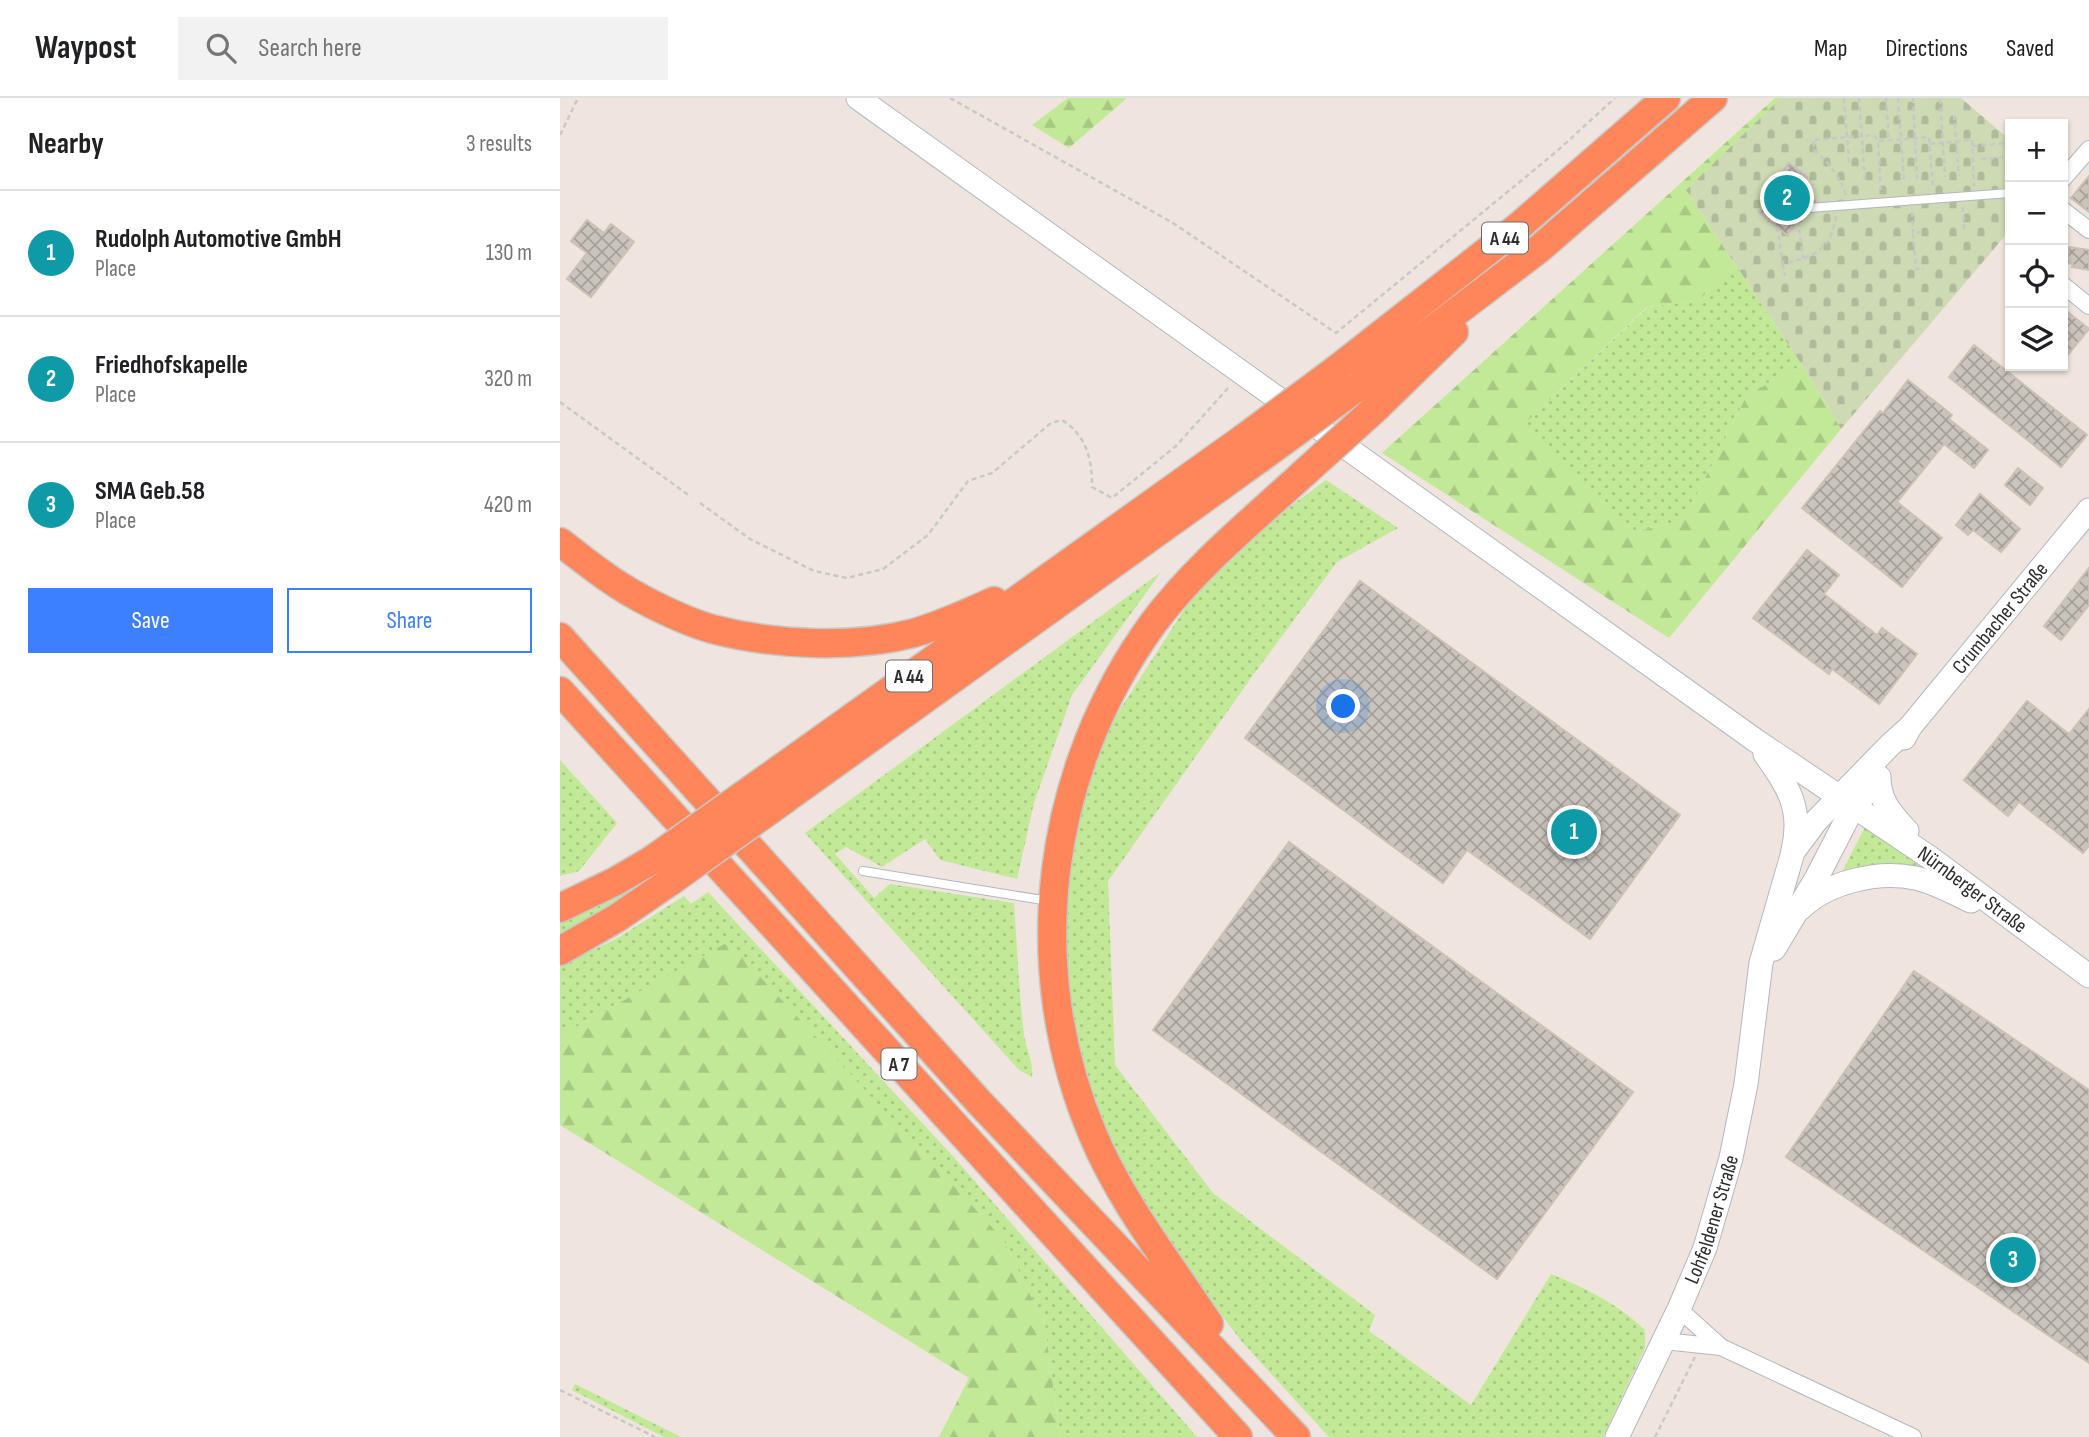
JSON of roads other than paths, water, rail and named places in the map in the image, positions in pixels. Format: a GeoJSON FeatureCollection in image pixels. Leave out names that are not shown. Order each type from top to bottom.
{"type":"FeatureCollection","features":[{"type":"Feature","properties":{"kind":"highway","name":"A 44"},"geometry":{"type":"LineString","coordinates":[[1348,377],[1666,98]]}},
{"type":"Feature","properties":{"kind":"highway","name":"A 44"},"geometry":{"type":"LineString","coordinates":[[1539,249],[1713,98]]}},
{"type":"Feature","properties":{"kind":"highway"},"geometry":{"type":"LineString","coordinates":[[560,951],[605,926],[671,881],[1027,628],[1251,448],[1348,377],[1539,249]]}},
{"type":"Feature","properties":{"kind":"highway"},"geometry":{"type":"LineString","coordinates":[[1246,1382],[1114,1180],[1076,1089],[1063,1042],[1051,944],[1058,846],[1069,798],[1084,751],[1103,706],[1127,663],[1186,584],[1377,407],[1539,249]]}},
{"type":"Feature","properties":{"kind":"highway","name":"A 44"},"geometry":{"type":"LineString","coordinates":[[560,908],[617,881],[652,860],[1053,573],[1251,448]]}},
{"type":"Feature","properties":{"kind":"highway"},"geometry":{"type":"LineString","coordinates":[[560,542],[621,587],[701,625],[758,638],[806,642],[857,642],[914,633],[974,610],[1053,573]]}},
{"type":"Feature","properties":{"kind":"highway","name":"A 7"},"geometry":{"type":"LineString","coordinates":[[560,637],[979,1102],[1296,1437]]}},
{"type":"Feature","properties":{"kind":"highway","name":"A 7"},"geometry":{"type":"LineString","coordinates":[[560,691],[1238,1437]]}},
{"type":"Feature","properties":{"kind":"main road","name":"Nürnberger Straße"},"geometry":{"type":"LineString","coordinates":[[858,98],[1755,740],[1929,857],[2089,976]]}},
{"type":"Feature","properties":{"kind":"main road","name":"Crumbacher Straße"},"geometry":{"type":"LineString","coordinates":[[1847,802],[1889,746],[1910,727],[2085,518]]}},
{"type":"Feature","properties":{"kind":"main road","name":"Crumbacher Straße"},"geometry":{"type":"LineString","coordinates":[[1847,802],[1879,777],[1910,727]]}},
{"type":"Feature","properties":{"kind":"main road"},"geometry":{"type":"LineString","coordinates":[[1755,740],[1781,776],[1793,799],[1797,826],[1793,852]]}},
{"type":"Feature","properties":{"kind":"main road"},"geometry":{"type":"LineString","coordinates":[[1879,777],[1881,797],[1886,808],[1929,857]]}},
{"type":"Feature","properties":{"kind":"main road","name":"Lohfeldener Straße"},"geometry":{"type":"LineString","coordinates":[[1617,1437],[1679,1309],[1705,1248],[1731,1158],[1746,1084],[1761,963],[1793,852],[1804,835],[1847,802]]}},
{"type":"Feature","properties":{"kind":"main road","name":"Lohfeldener Straße"},"geometry":{"type":"LineString","coordinates":[[1759,988],[1776,944],[1794,916],[1847,802]]}},
{"type":"Feature","properties":{"kind":"main road"},"geometry":{"type":"LineString","coordinates":[[1794,916],[1807,903],[1842,885],[1870,877],[1898,876],[1917,878],[1937,885],[2014,921]]}},
{"type":"Feature","properties":{"kind":"street"},"geometry":{"type":"LineString","coordinates":[[2068,173],[2089,149]]}},
{"type":"Feature","properties":{"kind":"street"},"geometry":{"type":"LineString","coordinates":[[2068,214],[2089,230]]}},
{"type":"Feature","properties":{"kind":"street"},"geometry":{"type":"LineString","coordinates":[[2068,289],[2089,306]]}},
{"type":"Feature","properties":{"kind":"street"},"geometry":{"type":"LineString","coordinates":[[1679,1309],[1721,1347],[1913,1437]]}},
{"type":"Feature","properties":{"kind":"street"},"geometry":{"type":"LineString","coordinates":[[1664,1341],[1721,1347]]}},
{"type":"Feature","properties":{"kind":"lane"},"geometry":{"type":"LineString","coordinates":[[1809,208],[2005,193]]}},
{"type":"Feature","properties":{"kind":"lane"},"geometry":{"type":"LineString","coordinates":[[863,872],[1052,902]]}},
{"type":"Feature","properties":{"kind":"place","name":"Friedhofskapelle"},"geometry":{"type":"Point","coordinates":[1787,198]}},
{"type":"Feature","properties":{"kind":"place","name":"Rudolph Automotive GmbH"},"geometry":{"type":"Point","coordinates":[1574,832]}},
{"type":"Feature","properties":{"kind":"place","name":"SMA Geb.58"},"geometry":{"type":"Point","coordinates":[2013,1260]}}]}
